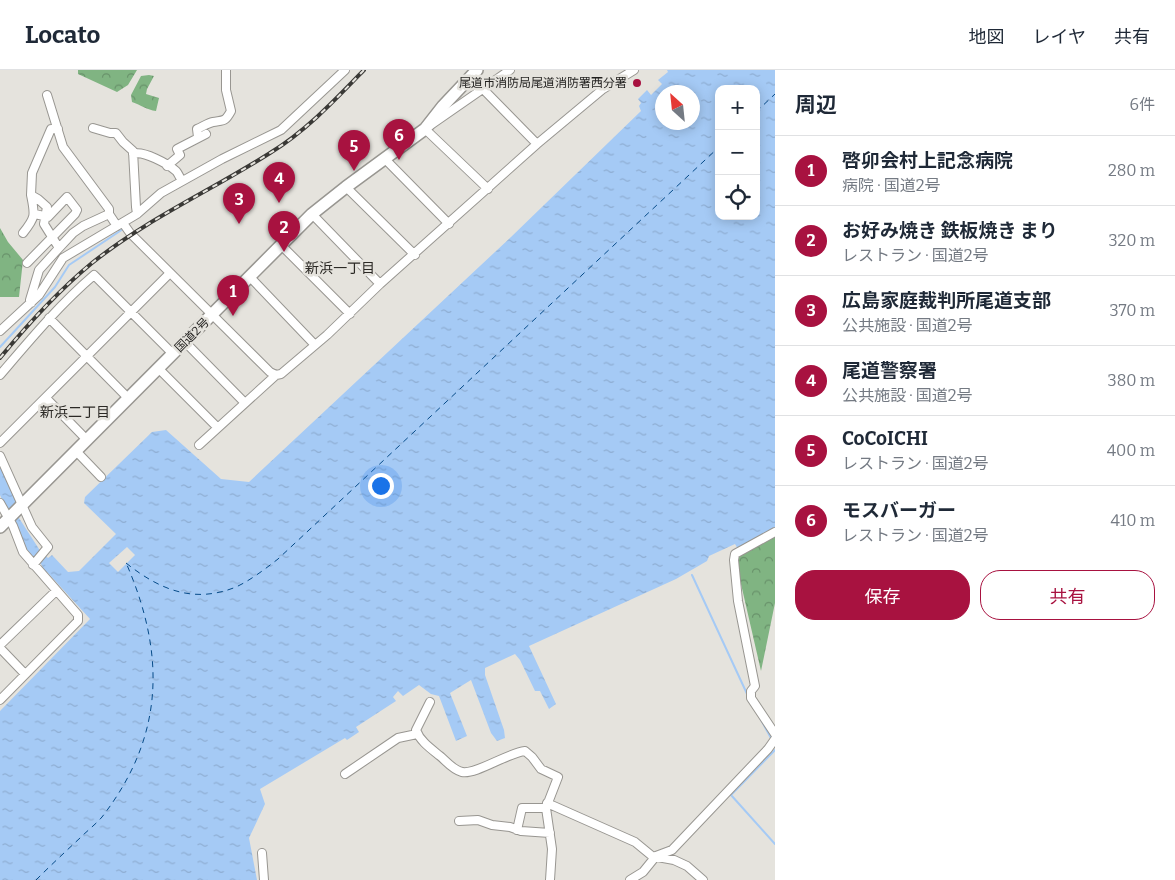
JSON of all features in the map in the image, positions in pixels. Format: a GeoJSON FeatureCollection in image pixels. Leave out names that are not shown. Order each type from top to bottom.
{"type":"FeatureCollection","features":[{"type":"Feature","properties":{"kind":"highway","name":"国道2号"},"geometry":{"type":"LineString","coordinates":[[12,515],[312,214],[425,129],[443,106],[477,70]]}},
{"type":"Feature","properties":{"kind":"street"},"geometry":{"type":"LineString","coordinates":[[167,166],[180,155],[178,149],[202,135],[197,129],[222,121],[231,112],[226,90],[226,70]]}},
{"type":"Feature","properties":{"kind":"street"},"geometry":{"type":"LineString","coordinates":[[0,331],[39,295],[63,258],[137,214],[161,193],[222,158],[281,130],[345,70]]}},
{"type":"Feature","properties":{"kind":"street"},"geometry":{"type":"LineString","coordinates":[[488,189],[425,129],[510,70]]}},
{"type":"Feature","properties":{"kind":"street"},"geometry":{"type":"LineString","coordinates":[[199,445],[276,374],[285,372],[350,314],[380,284],[415,255],[537,144],[604,89],[630,71]]}},
{"type":"Feature","properties":{"kind":"street"},"geometry":{"type":"LineString","coordinates":[[483,89],[537,144]]}},
{"type":"Feature","properties":{"kind":"street"},"geometry":{"type":"LineString","coordinates":[[47,95],[63,147],[109,209],[109,214],[270,372],[276,374]]}},
{"type":"Feature","properties":{"kind":"street"},"geometry":{"type":"LineString","coordinates":[[93,128],[116,133],[122,142],[133,150],[137,214]]}},
{"type":"Feature","properties":{"kind":"street"},"geometry":{"type":"LineString","coordinates":[[23,233],[33,221],[35,214],[31,195],[32,173],[51,129],[58,129]]}},
{"type":"Feature","properties":{"kind":"street"},"geometry":{"type":"LineString","coordinates":[[133,154],[137,152],[149,155],[176,171],[182,181]]}},
{"type":"Feature","properties":{"kind":"street"},"geometry":{"type":"LineString","coordinates":[[385,160],[449,224]]}},
{"type":"Feature","properties":{"kind":"street"},"geometry":{"type":"LineString","coordinates":[[346,187],[415,255]]}},
{"type":"Feature","properties":{"kind":"street"},"geometry":{"type":"LineString","coordinates":[[31,195],[47,207],[44,224],[59,248]]}},
{"type":"Feature","properties":{"kind":"street"},"geometry":{"type":"LineString","coordinates":[[28,262],[77,210],[68,197],[48,217],[35,214]]}},
{"type":"Feature","properties":{"kind":"street"},"geometry":{"type":"LineString","coordinates":[[31,303],[30,300],[39,270],[73,233],[83,226],[109,214]]}},
{"type":"Feature","properties":{"kind":"street"},"geometry":{"type":"LineString","coordinates":[[312,214],[380,284]]}},
{"type":"Feature","properties":{"kind":"street"},"geometry":{"type":"LineString","coordinates":[[280,245],[350,314]]}},
{"type":"Feature","properties":{"kind":"street"},"geometry":{"type":"LineString","coordinates":[[0,443],[170,273]]}},
{"type":"Feature","properties":{"kind":"street"},"geometry":{"type":"LineString","coordinates":[[0,375],[49,318],[94,275],[174,354]]}},
{"type":"Feature","properties":{"kind":"street"},"geometry":{"type":"LineString","coordinates":[[250,277],[315,345]]}},
{"type":"Feature","properties":{"kind":"street"},"geometry":{"type":"LineString","coordinates":[[49,318],[129,399]]}},
{"type":"Feature","properties":{"kind":"street"},"geometry":{"type":"LineString","coordinates":[[185,342],[245,403]]}},
{"type":"Feature","properties":{"kind":"street"},"geometry":{"type":"LineString","coordinates":[[158,368],[217,427]]}},
{"type":"Feature","properties":{"kind":"street"},"geometry":{"type":"LineString","coordinates":[[46,398],[87,440]]}},
{"type":"Feature","properties":{"kind":"street"},"geometry":{"type":"LineString","coordinates":[[76,451],[101,477]]}},
{"type":"Feature","properties":{"kind":"street"},"geometry":{"type":"LineString","coordinates":[[0,456],[22,552],[35,563],[56,591],[78,615],[78,621],[1,696]]}},
{"type":"Feature","properties":{"kind":"street"},"geometry":{"type":"LineString","coordinates":[[0,503],[12,515],[32,527],[48,547],[35,563]]}},
{"type":"Feature","properties":{"kind":"street"},"geometry":{"type":"LineString","coordinates":[[775,532],[735,554],[734,560],[738,601],[755,686],[751,691],[751,698],[775,734]]}},
{"type":"Feature","properties":{"kind":"street"},"geometry":{"type":"LineString","coordinates":[[25,674],[0,647],[56,591]]}},
{"type":"Feature","properties":{"kind":"street"},"geometry":{"type":"LineString","coordinates":[[430,702],[418,724],[417,734],[419,738],[454,768],[462,772],[470,772],[525,750],[541,769],[558,777],[547,806],[552,849],[550,880]]}},
{"type":"Feature","properties":{"kind":"street"},"geometry":{"type":"LineString","coordinates":[[345,774],[398,738],[417,734]]}},
{"type":"Feature","properties":{"kind":"street"},"geometry":{"type":"LineString","coordinates":[[630,880],[643,872],[656,856],[672,850],[768,749],[775,739]]}},
{"type":"Feature","properties":{"kind":"street"},"geometry":{"type":"LineString","coordinates":[[517,830],[522,808],[547,806],[635,842],[652,856],[674,860],[687,866],[703,880]]}},
{"type":"Feature","properties":{"kind":"street"},"geometry":{"type":"LineString","coordinates":[[459,821],[478,820],[517,830],[550,833]]}},
{"type":"Feature","properties":{"kind":"street"},"geometry":{"type":"LineString","coordinates":[[672,850],[674,860]]}},
{"type":"Feature","properties":{"kind":"street"},"geometry":{"type":"LineString","coordinates":[[262,853],[264,880]]}},
{"type":"Feature","properties":{"kind":"green space"},"geometry":{"type":"Polygon","coordinates":[[[78,70],[137,70],[128,85],[117,92],[78,74],[78,70]]]}},
{"type":"Feature","properties":{"kind":"green space"},"geometry":{"type":"Polygon","coordinates":[[[141,76],[154,76],[146,94],[159,98],[156,111],[132,102],[131,95],[141,76]]]}},
{"type":"Feature","properties":{"kind":"green space"},"geometry":{"type":"Polygon","coordinates":[[[0,228],[8,242],[23,260],[19,297],[0,297],[0,228]]]}},
{"type":"Feature","properties":{"kind":"green space"},"geometry":{"type":"Polygon","coordinates":[[[775,535],[775,603],[761,671],[735,558],[775,535]]]}},
{"type":"Feature","properties":{"kind":"water"},"geometry":{"type":"Polygon","coordinates":[[[667,70],[775,70],[775,529],[738,549],[735,544],[709,556],[707,561],[676,579],[529,646],[556,704],[549,709],[540,691],[535,691],[520,660],[515,654],[485,668],[485,675],[505,738],[497,741],[491,733],[471,680],[450,693],[467,736],[456,741],[439,696],[431,694],[419,685],[403,696],[398,691],[393,697],[396,701],[356,727],[359,732],[347,740],[345,738],[260,789],[265,804],[249,838],[257,880],[0,880],[0,711],[90,619],[45,572],[39,561],[28,554],[0,495],[0,466],[16,502],[19,518],[39,549],[48,558],[52,555],[68,572],[79,571],[116,534],[84,503],[85,497],[152,432],[166,430],[221,479],[249,482],[511,237],[641,111],[639,106],[641,103],[638,99],[647,90],[651,95],[655,91],[655,130],[700,130],[700,85],[661,85],[658,80],[668,72],[667,70]]]}},
{"type":"Feature","properties":{"kind":"pier"},"geometry":{"type":"Polygon","coordinates":[[[127,547],[135,555],[118,572],[109,563],[127,547]]]}},
{"type":"Feature","properties":{"kind":"waterway"},"geometry":{"type":"LineString","coordinates":[[0,347],[55,287],[69,265],[123,229]]}},
{"type":"Feature","properties":{"kind":"waterway"},"geometry":{"type":"LineString","coordinates":[[692,575],[748,696]]}},
{"type":"Feature","properties":{"kind":"waterway"},"geometry":{"type":"LineString","coordinates":[[759,716],[772,740]]}},
{"type":"Feature","properties":{"kind":"waterway"},"geometry":{"type":"LineString","coordinates":[[775,750],[731,795],[775,844]]}},
{"type":"Feature","properties":{"kind":"ferry route"},"geometry":{"type":"LineString","coordinates":[[760,108],[775,94]]}},
{"type":"Feature","properties":{"kind":"ferry route"},"geometry":{"type":"LineString","coordinates":[[126,563],[152,581],[178,592],[192,594],[221,592],[236,587],[258,574],[278,559],[715,151]]}},
{"type":"Feature","properties":{"kind":"ferry route"},"geometry":{"type":"LineString","coordinates":[[36,880],[102,817],[122,787],[138,757],[147,726],[152,695],[153,664],[140,599],[127,565]]}},
{"type":"Feature","properties":{"kind":"railway"},"geometry":{"type":"LineString","coordinates":[[0,358],[44,308],[92,263],[135,232],[248,167],[296,135],[364,70]]}},
{"type":"Feature","properties":{"kind":"place","name":"尾道市消防局尾道消防署西分署"},"geometry":{"type":"Point","coordinates":[637,83]}},
{"type":"Feature","properties":{"kind":"place","name":"モスバーガー"},"geometry":{"type":"Point","coordinates":[399,160]}},
{"type":"Feature","properties":{"kind":"place","name":"CoCoICHI"},"geometry":{"type":"Point","coordinates":[354,171]}},
{"type":"Feature","properties":{"kind":"place","name":"尾道警察署"},"geometry":{"type":"Point","coordinates":[279,203]}},
{"type":"Feature","properties":{"kind":"place","name":"広島家庭裁判所尾道支部"},"geometry":{"type":"Point","coordinates":[239,224]}},
{"type":"Feature","properties":{"kind":"place","name":"お好み焼き 鉄板焼き まり"},"geometry":{"type":"Point","coordinates":[284,252]}},
{"type":"Feature","properties":{"kind":"place","name":"啓卯会村上記念病院"},"geometry":{"type":"Point","coordinates":[233,316]}},
{"type":"Feature","properties":{"kind":"district","name":"新浜一丁目"},"geometry":{"type":"Point","coordinates":[340,268]}},
{"type":"Feature","properties":{"kind":"district","name":"新浜二丁目"},"geometry":{"type":"Point","coordinates":[75,412]}}]}
